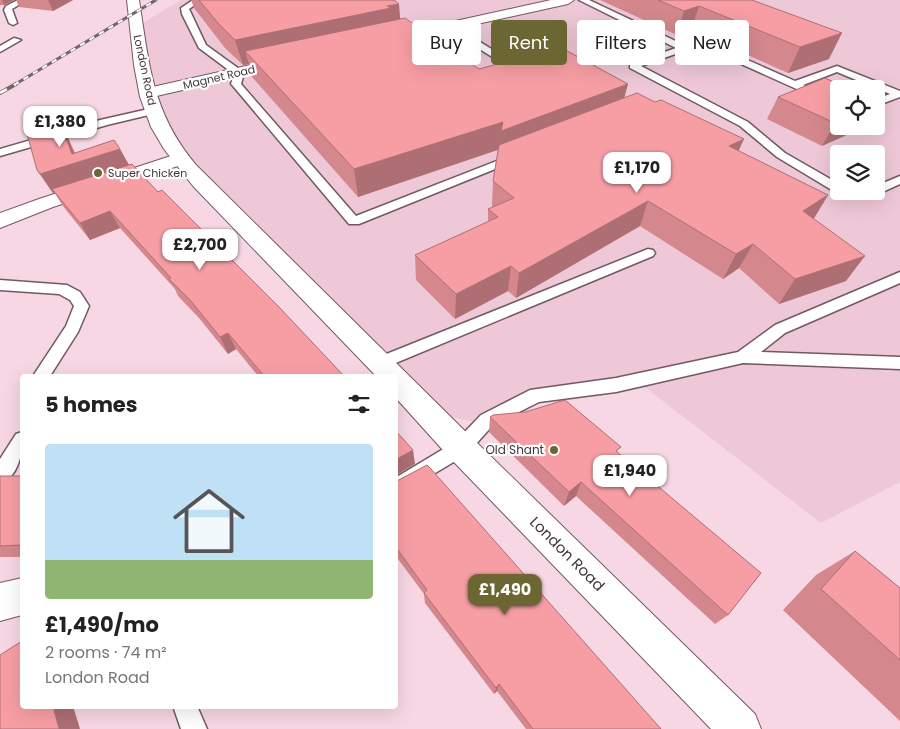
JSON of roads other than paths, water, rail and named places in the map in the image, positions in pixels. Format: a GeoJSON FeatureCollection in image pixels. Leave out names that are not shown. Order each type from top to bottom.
{"type":"FeatureCollection","features":[{"type":"Feature","properties":{"kind":"main road","name":"London Road"},"geometry":{"type":"LineString","coordinates":[[133,0],[150,102],[160,127],[180,159],[200,182],[389,372]]}},
{"type":"Feature","properties":{"kind":"main road"},"geometry":{"type":"LineString","coordinates":[[466,20],[507,6],[568,0]]}},
{"type":"Feature","properties":{"kind":"main road"},"geometry":{"type":"LineString","coordinates":[[372,43],[412,34]]}},
{"type":"Feature","properties":{"kind":"main road","name":"Magnet Road"},"geometry":{"type":"LineString","coordinates":[[150,102],[238,73],[296,60]]}},
{"type":"Feature","properties":{"kind":"main road"},"geometry":{"type":"LineString","coordinates":[[0,221],[46,203],[180,159]]}},
{"type":"Feature","properties":{"kind":"main road","name":"London Road"},"geometry":{"type":"LineString","coordinates":[[398,381],[740,729]]}},
{"type":"Feature","properties":{"kind":"main road"},"geometry":{"type":"LineString","coordinates":[[0,602],[20,597]]}},
{"type":"Feature","properties":{"kind":"lane"},"geometry":{"type":"LineString","coordinates":[[13,23],[8,10],[23,0]]}},
{"type":"Feature","properties":{"kind":"lane"},"geometry":{"type":"LineString","coordinates":[[198,0],[185,8],[192,29],[202,46],[238,73],[236,84],[354,221],[526,153]]}},
{"type":"Feature","properties":{"kind":"lane"},"geometry":{"type":"LineString","coordinates":[[583,0],[675,44]]}},
{"type":"Feature","properties":{"kind":"lane"},"geometry":{"type":"LineString","coordinates":[[0,49],[17,40]]}},
{"type":"Feature","properties":{"kind":"lane"},"geometry":{"type":"LineString","coordinates":[[481,46],[526,74],[534,72]]}},
{"type":"Feature","properties":{"kind":"lane"},"geometry":{"type":"LineString","coordinates":[[675,51],[633,66],[744,124],[780,155],[830,184]]}},
{"type":"Feature","properties":{"kind":"lane"},"geometry":{"type":"LineString","coordinates":[[749,65],[830,101]]}},
{"type":"Feature","properties":{"kind":"lane"},"geometry":{"type":"LineString","coordinates":[[794,85],[837,69],[864,80]]}},
{"type":"Feature","properties":{"kind":"lane"},"geometry":{"type":"LineString","coordinates":[[885,89],[898,94],[885,99]]}},
{"type":"Feature","properties":{"kind":"lane"},"geometry":{"type":"LineString","coordinates":[[0,153],[104,122],[150,102]]}},
{"type":"Feature","properties":{"kind":"lane"},"geometry":{"type":"LineString","coordinates":[[885,187],[900,180]]}},
{"type":"Feature","properties":{"kind":"lane"},"geometry":{"type":"LineString","coordinates":[[389,372],[648,253]]}},
{"type":"Feature","properties":{"kind":"lane"},"geometry":{"type":"LineString","coordinates":[[743,357],[780,329],[900,277]]}},
{"type":"Feature","properties":{"kind":"lane"},"geometry":{"type":"LineString","coordinates":[[0,285],[62,289],[75,296],[82,306],[73,328],[43,374]]}},
{"type":"Feature","properties":{"kind":"lane"},"geometry":{"type":"LineString","coordinates":[[398,486],[462,448],[487,420],[536,395],[616,385],[743,357],[900,364]]}},
{"type":"Feature","properties":{"kind":"lane"},"geometry":{"type":"LineString","coordinates":[[0,475],[20,443]]}},
{"type":"Feature","properties":{"kind":"lane"},"geometry":{"type":"LineString","coordinates":[[186,709],[194,729]]}},
{"type":"Feature","properties":{"kind":"railway"},"geometry":{"type":"LineString","coordinates":[[14,85],[156,0]]}},
{"type":"Feature","properties":{"kind":"railway"},"geometry":{"type":"LineString","coordinates":[[0,93],[16,84]]}},
{"type":"Feature","properties":{"kind":"place","name":"Super Chicken"},"geometry":{"type":"Point","coordinates":[98,173]}},
{"type":"Feature","properties":{"kind":"place","name":"Old Shant"},"geometry":{"type":"Point","coordinates":[554,450]}}]}
